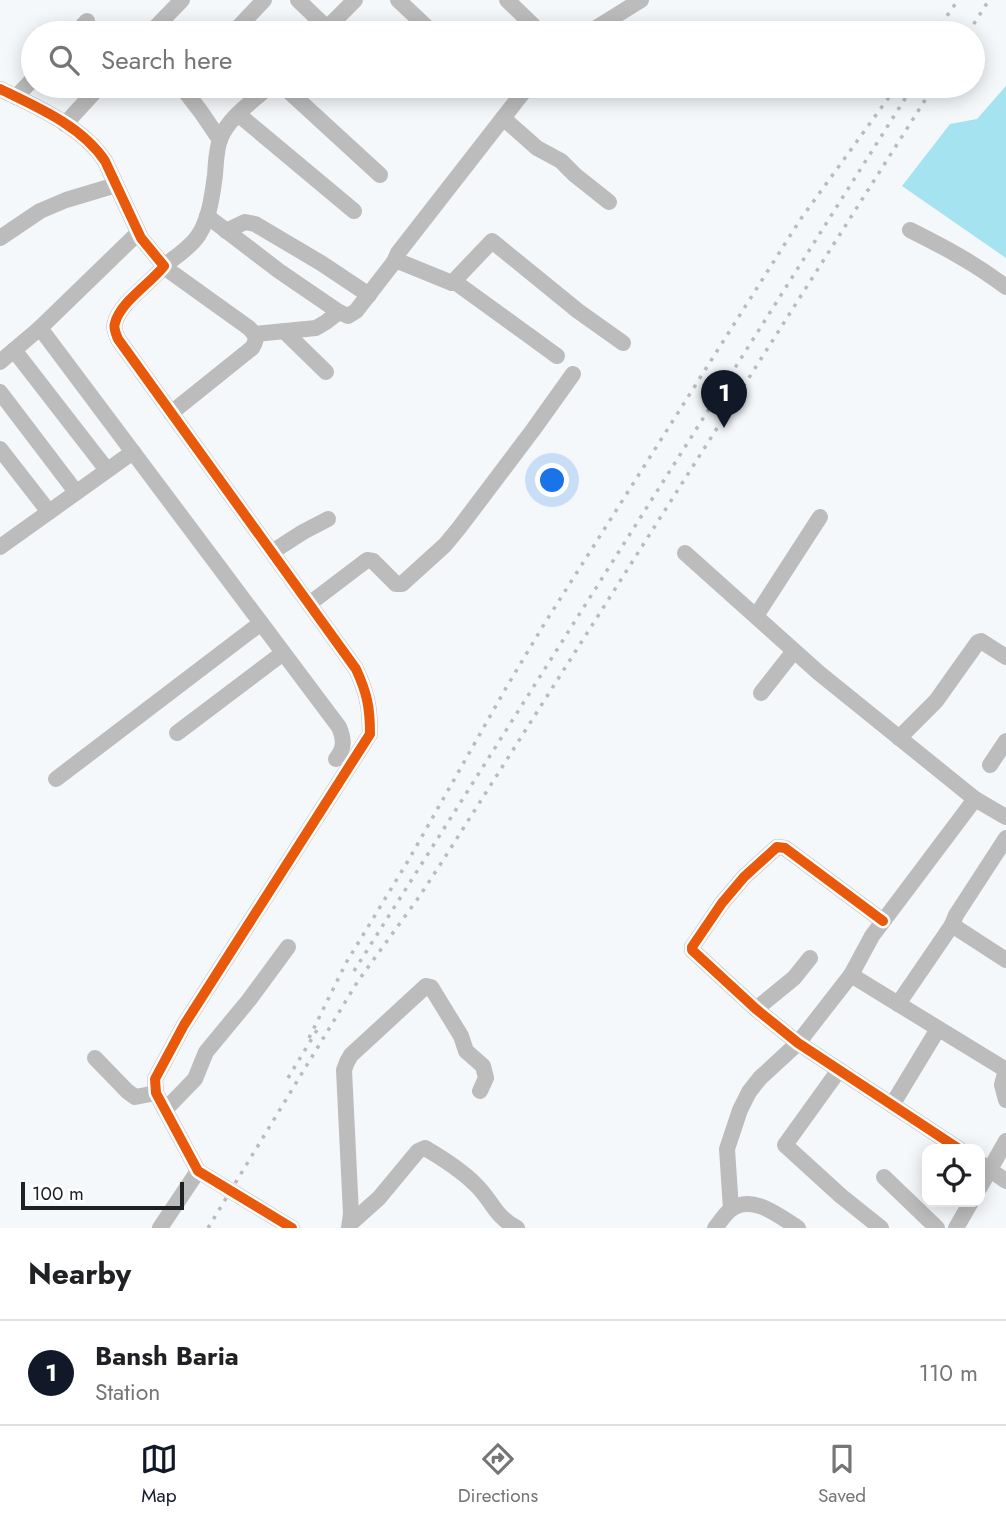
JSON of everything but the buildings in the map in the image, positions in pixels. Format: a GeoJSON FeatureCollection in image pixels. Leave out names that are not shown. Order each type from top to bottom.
{"type":"FeatureCollection","features":[{"type":"Feature","properties":{"kind":"street"},"geometry":{"type":"LineString","coordinates":[[162,21],[182,0]]}},
{"type":"Feature","properties":{"kind":"street"},"geometry":{"type":"LineString","coordinates":[[244,21],[264,0]]}},
{"type":"Feature","properties":{"kind":"street"},"geometry":{"type":"LineString","coordinates":[[298,0],[316,21]]}},
{"type":"Feature","properties":{"kind":"street"},"geometry":{"type":"LineString","coordinates":[[335,21],[355,0]]}},
{"type":"Feature","properties":{"kind":"street"},"geometry":{"type":"LineString","coordinates":[[398,0],[420,21]]}},
{"type":"Feature","properties":{"kind":"street"},"geometry":{"type":"LineString","coordinates":[[507,0],[529,21]]}},
{"type":"Feature","properties":{"kind":"street"},"geometry":{"type":"LineString","coordinates":[[607,21],[641,0]]}},
{"type":"Feature","properties":{"kind":"street"},"geometry":{"type":"LineString","coordinates":[[0,89],[65,124],[97,149],[138,233],[164,266],[255,334],[316,328],[339,312]]}},
{"type":"Feature","properties":{"kind":"street"},"geometry":{"type":"LineString","coordinates":[[16,97],[21,92]]}},
{"type":"Feature","properties":{"kind":"street"},"geometry":{"type":"LineString","coordinates":[[65,124],[89,98]]}},
{"type":"Feature","properties":{"kind":"street"},"geometry":{"type":"LineString","coordinates":[[191,98],[220,140]]}},
{"type":"Feature","properties":{"kind":"street"},"geometry":{"type":"LineString","coordinates":[[257,98],[231,121],[220,140],[207,216],[195,240],[164,266],[122,308],[114,323],[114,330],[356,669],[370,708],[370,733],[184,1025],[155,1079],[156,1093],[198,1171],[292,1228]]}},
{"type":"Feature","properties":{"kind":"street"},"geometry":{"type":"LineString","coordinates":[[296,98],[380,175]]}},
{"type":"Feature","properties":{"kind":"street"},"geometry":{"type":"LineString","coordinates":[[207,216],[279,271],[339,312],[352,315],[519,98]]}},
{"type":"Feature","properties":{"kind":"street"},"geometry":{"type":"LineString","coordinates":[[239,115],[354,211]]}},
{"type":"Feature","properties":{"kind":"street"},"geometry":{"type":"LineString","coordinates":[[503,118],[537,148],[561,161],[608,202]]}},
{"type":"Feature","properties":{"kind":"street"},"geometry":{"type":"LineString","coordinates":[[0,238],[40,211],[116,185]]}},
{"type":"Feature","properties":{"kind":"street"},"geometry":{"type":"LineString","coordinates":[[226,231],[245,222],[256,224],[369,295]]}},
{"type":"Feature","properties":{"kind":"street"},"geometry":{"type":"LineString","coordinates":[[910,230],[991,275],[1006,287]]}},
{"type":"Feature","properties":{"kind":"street"},"geometry":{"type":"LineString","coordinates":[[0,362],[40,328],[138,233]]}},
{"type":"Feature","properties":{"kind":"street"},"geometry":{"type":"LineString","coordinates":[[394,262],[398,261],[449,283],[455,282],[492,241],[578,311],[623,343]]}},
{"type":"Feature","properties":{"kind":"street"},"geometry":{"type":"LineString","coordinates":[[455,282],[557,356]]}},
{"type":"Feature","properties":{"kind":"street"},"geometry":{"type":"LineString","coordinates":[[40,328],[339,727],[343,746],[336,759]]}},
{"type":"Feature","properties":{"kind":"street"},"geometry":{"type":"LineString","coordinates":[[284,331],[326,372]]}},
{"type":"Feature","properties":{"kind":"street"},"geometry":{"type":"LineString","coordinates":[[171,413],[252,348],[255,334]]}},
{"type":"Feature","properties":{"kind":"street"},"geometry":{"type":"LineString","coordinates":[[14,350],[107,470]]}},
{"type":"Feature","properties":{"kind":"street"},"geometry":{"type":"LineString","coordinates":[[309,604],[366,560],[373,561],[396,584],[402,584],[445,545],[459,528],[573,374]]}},
{"type":"Feature","properties":{"kind":"street"},"geometry":{"type":"LineString","coordinates":[[0,392],[76,492]]}},
{"type":"Feature","properties":{"kind":"street"},"geometry":{"type":"LineString","coordinates":[[0,449],[49,512]]}},
{"type":"Feature","properties":{"kind":"street"},"geometry":{"type":"LineString","coordinates":[[0,547],[133,452]]}},
{"type":"Feature","properties":{"kind":"street"},"geometry":{"type":"LineString","coordinates":[[756,616],[820,517]]}},
{"type":"Feature","properties":{"kind":"street"},"geometry":{"type":"LineString","coordinates":[[272,552],[328,519]]}},
{"type":"Feature","properties":{"kind":"street"},"geometry":{"type":"LineString","coordinates":[[685,553],[819,673],[975,799],[1006,817]]}},
{"type":"Feature","properties":{"kind":"street"},"geometry":{"type":"LineString","coordinates":[[56,779],[261,623]]}},
{"type":"Feature","properties":{"kind":"street"},"geometry":{"type":"LineString","coordinates":[[900,738],[936,701],[978,642],[981,640],[1006,657]]}},
{"type":"Feature","properties":{"kind":"street"},"geometry":{"type":"LineString","coordinates":[[761,693],[794,650]]}},
{"type":"Feature","properties":{"kind":"street"},"geometry":{"type":"LineString","coordinates":[[177,733],[283,653]]}},
{"type":"Feature","properties":{"kind":"street"},"geometry":{"type":"LineString","coordinates":[[990,765],[1006,741]]}},
{"type":"Feature","properties":{"kind":"street"},"geometry":{"type":"LineString","coordinates":[[731,1209],[727,1149],[749,1092],[760,1078],[798,1043],[851,975],[872,936],[975,799]]}},
{"type":"Feature","properties":{"kind":"street"},"geometry":{"type":"LineString","coordinates":[[898,1004],[952,925],[1006,838]]}},
{"type":"Feature","properties":{"kind":"street"},"geometry":{"type":"LineString","coordinates":[[883,921],[785,848],[777,847],[722,903],[692,947],[694,953],[798,1043],[951,1144]]}},
{"type":"Feature","properties":{"kind":"street"},"geometry":{"type":"LineString","coordinates":[[952,925],[1006,960]]}},
{"type":"Feature","properties":{"kind":"street"},"geometry":{"type":"LineString","coordinates":[[165,1110],[195,1079],[206,1052],[288,947]]}},
{"type":"Feature","properties":{"kind":"street"},"geometry":{"type":"LineString","coordinates":[[756,1009],[794,978],[810,958]]}},
{"type":"Feature","properties":{"kind":"street"},"geometry":{"type":"LineString","coordinates":[[851,975],[1006,1070],[1002,1085],[1006,1100]]}},
{"type":"Feature","properties":{"kind":"street"},"geometry":{"type":"LineString","coordinates":[[350,1226],[350,1168],[344,1070],[346,1062],[425,986],[431,987],[461,1036],[467,1051],[484,1066],[486,1078],[480,1091]]}},
{"type":"Feature","properties":{"kind":"street"},"geometry":{"type":"LineString","coordinates":[[892,1105],[938,1029]]}},
{"type":"Feature","properties":{"kind":"street"},"geometry":{"type":"LineString","coordinates":[[95,1058],[135,1097],[156,1093]]}},
{"type":"Feature","properties":{"kind":"street"},"geometry":{"type":"LineString","coordinates":[[839,1070],[785,1144],[841,1196],[881,1228]]}},
{"type":"Feature","properties":{"kind":"street"},"geometry":{"type":"LineString","coordinates":[[1006,1141],[985,1166],[1006,1181]]}},
{"type":"Feature","properties":{"kind":"street"},"geometry":{"type":"LineString","coordinates":[[350,1226],[379,1198],[418,1151],[425,1148],[473,1181],[501,1218],[517,1228]]}},
{"type":"Feature","properties":{"kind":"street"},"geometry":{"type":"LineString","coordinates":[[160,1228],[198,1171]]}},
{"type":"Feature","properties":{"kind":"street"},"geometry":{"type":"LineString","coordinates":[[884,1177],[937,1228]]}},
{"type":"Feature","properties":{"kind":"street"},"geometry":{"type":"LineString","coordinates":[[715,1228],[731,1209],[746,1203],[758,1205],[798,1228]]}},
{"type":"Feature","properties":{"kind":"street"},"geometry":{"type":"LineString","coordinates":[[956,1228],[968,1207]]}},
{"type":"Feature","properties":{"kind":"water"},"geometry":{"type":"Polygon","coordinates":[[[1006,86],[1006,258],[902,186],[950,124],[977,119],[1006,86]]]}},
{"type":"Feature","properties":{"kind":"railway"},"geometry":{"type":"LineString","coordinates":[[943,21],[958,0]]}},
{"type":"Feature","properties":{"kind":"railway"},"geometry":{"type":"LineString","coordinates":[[976,21],[989,0]]}},
{"type":"Feature","properties":{"kind":"railway"},"geometry":{"type":"LineString","coordinates":[[309,1038],[346,963],[543,626],[800,220],[888,98]]}},
{"type":"Feature","properties":{"kind":"railway"},"geometry":{"type":"LineString","coordinates":[[354,971],[905,98]]}},
{"type":"Feature","properties":{"kind":"railway"},"geometry":{"type":"LineString","coordinates":[[208,1228],[358,981],[440,865],[926,98]]}},
{"type":"Feature","properties":{"kind":"railway"},"geometry":{"type":"LineString","coordinates":[[288,1078],[317,1030]]}},
{"type":"Feature","properties":{"kind":"cycle path"},"geometry":{"type":"LineString","coordinates":[[0,89],[43,110],[71,128],[105,161],[141,238],[164,266],[129,300],[118,315],[114,327],[118,339],[356,669],[365,693],[370,734],[184,1025],[155,1079],[156,1093],[198,1171],[292,1228]]}},
{"type":"Feature","properties":{"kind":"cycle path"},"geometry":{"type":"LineString","coordinates":[[883,921],[785,848],[777,847],[744,877],[722,903],[692,950],[756,1009],[798,1043],[951,1144]]}},
{"type":"Feature","properties":{"kind":"place","name":"Bansh Baria"},"geometry":{"type":"Point","coordinates":[724,428]}}]}
